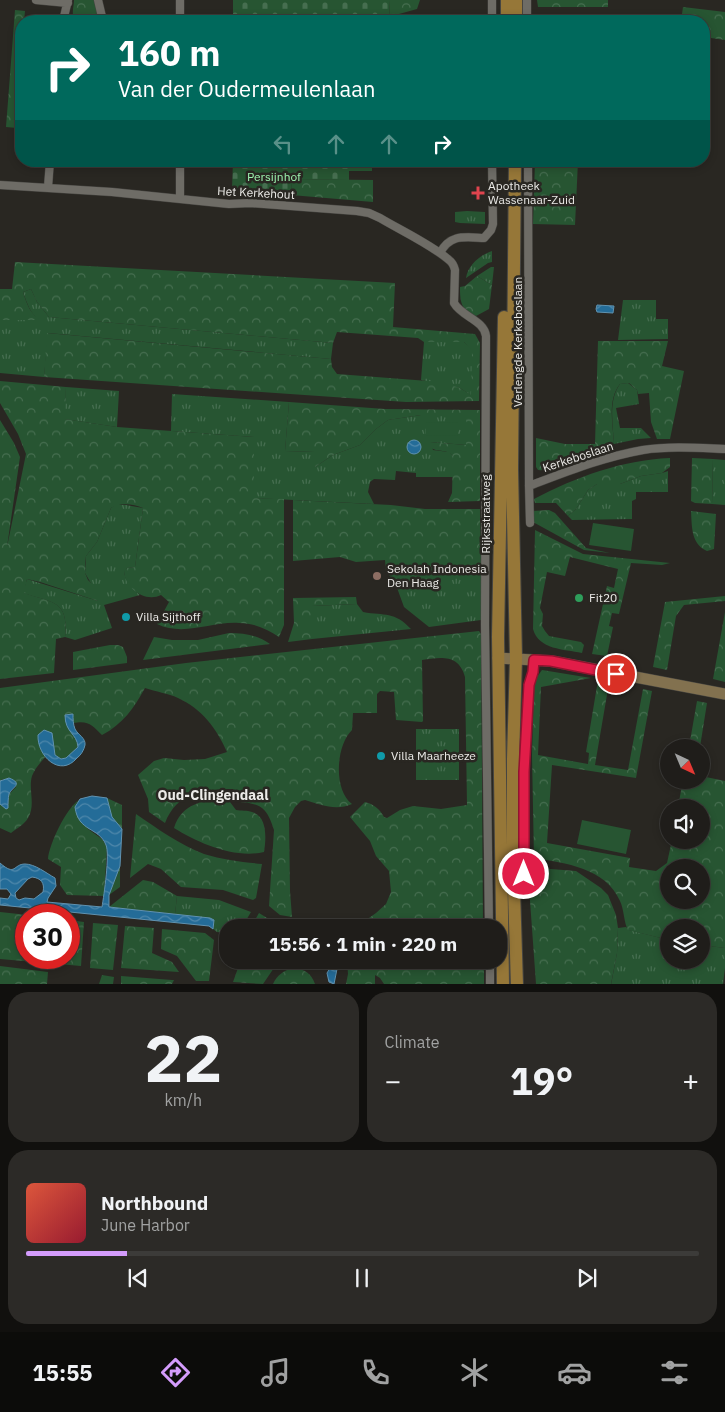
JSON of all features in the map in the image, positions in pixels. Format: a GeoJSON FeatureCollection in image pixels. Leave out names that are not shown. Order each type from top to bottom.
{"type":"FeatureCollection","features":[{"type":"Feature","properties":{"kind":"main road"},"geometry":{"type":"LineString","coordinates":[[506,0],[506,15]]}},
{"type":"Feature","properties":{"kind":"main road"},"geometry":{"type":"LineString","coordinates":[[516,0],[516,15]]}},
{"type":"Feature","properties":{"kind":"main road","name":"Rijksstraatweg"},"geometry":{"type":"LineString","coordinates":[[503,984],[498,658],[507,167]]}},
{"type":"Feature","properties":{"kind":"main road"},"geometry":{"type":"LineString","coordinates":[[515,167],[512,468],[516,658],[513,759],[517,984]]}},
{"type":"Feature","properties":{"kind":"street"},"geometry":{"type":"LineString","coordinates":[[36,0],[68,1],[64,15]]}},
{"type":"Feature","properties":{"kind":"street"},"geometry":{"type":"LineString","coordinates":[[98,0],[102,15]]}},
{"type":"Feature","properties":{"kind":"street"},"geometry":{"type":"LineString","coordinates":[[180,0],[180,15]]}},
{"type":"Feature","properties":{"kind":"street"},"geometry":{"type":"LineString","coordinates":[[492,0],[492,15]]}},
{"type":"Feature","properties":{"kind":"street"},"geometry":{"type":"LineString","coordinates":[[527,0],[527,15]]}},
{"type":"Feature","properties":{"kind":"street"},"geometry":{"type":"LineString","coordinates":[[48,187],[50,167]]}},
{"type":"Feature","properties":{"kind":"street"},"geometry":{"type":"LineString","coordinates":[[180,167],[180,198]]}},
{"type":"Feature","properties":{"kind":"street"},"geometry":{"type":"LineString","coordinates":[[440,254],[445,244],[455,238],[484,238],[491,230],[492,167]]}},
{"type":"Feature","properties":{"kind":"street","name":"Verlengde Kerkeboslaan"},"geometry":{"type":"LineString","coordinates":[[528,167],[528,486],[530,524]]}},
{"type":"Feature","properties":{"kind":"street","name":"Het Kerkehout"},"geometry":{"type":"LineString","coordinates":[[0,185],[48,187],[228,204],[250,203],[357,211],[369,213],[440,254]]}},
{"type":"Feature","properties":{"kind":"street","name":"Rijksstraatweg"},"geometry":{"type":"LineString","coordinates":[[440,254],[450,260],[455,270],[455,306],[463,314],[482,326],[485,329],[486,336],[485,625],[489,919]]}},
{"type":"Feature","properties":{"kind":"street","name":"Kerkeboslaan"},"geometry":{"type":"LineString","coordinates":[[528,486],[599,460],[645,450],[689,447],[725,449]]}},
{"type":"Feature","properties":{"kind":"street"},"geometry":{"type":"LineString","coordinates":[[498,658],[551,661],[725,694]]}},
{"type":"Feature","properties":{"kind":"street"},"geometry":{"type":"LineString","coordinates":[[524,874],[524,772],[529,685],[534,660]]}},
{"type":"Feature","properties":{"kind":"street"},"geometry":{"type":"LineString","coordinates":[[490,969],[490,984]]}},
{"type":"Feature","properties":{"kind":"green space"},"geometry":{"type":"Polygon","coordinates":[[[74,0],[95,0],[99,15],[73,14],[74,0]]]}},
{"type":"Feature","properties":{"kind":"green space"},"geometry":{"type":"Polygon","coordinates":[[[233,0],[389,0],[390,15],[233,15],[233,0]]]}},
{"type":"Feature","properties":{"kind":"green space"},"geometry":{"type":"Polygon","coordinates":[[[389,0],[420,0],[417,9],[398,15],[390,15],[389,0]]]}},
{"type":"Feature","properties":{"kind":"green space"},"geometry":{"type":"Polygon","coordinates":[[[537,0],[608,0],[608,7],[538,7],[537,0]]]}},
{"type":"Feature","properties":{"kind":"green space"},"geometry":{"type":"Polygon","coordinates":[[[683,7],[725,12],[725,40],[710,38],[710,15],[682,15],[683,7]]]}},
{"type":"Feature","properties":{"kind":"green space"},"geometry":{"type":"Polygon","coordinates":[[[15,10],[25,11],[25,15],[15,15],[15,128],[6,127],[15,10]]]}},
{"type":"Feature","properties":{"kind":"green space","name":"Persijnhof"},"geometry":{"type":"Polygon","coordinates":[[[233,167],[349,167],[349,180],[292,179],[291,195],[232,189],[233,167]]]}},
{"type":"Feature","properties":{"kind":"green space"},"geometry":{"type":"Polygon","coordinates":[[[349,167],[372,167],[372,171],[349,171],[349,167]]]}},
{"type":"Feature","properties":{"kind":"green space"},"geometry":{"type":"Polygon","coordinates":[[[535,167],[578,167],[575,225],[533,224],[535,167]]]}},
{"type":"Feature","properties":{"kind":"green space"},"geometry":{"type":"Polygon","coordinates":[[[292,179],[373,180],[373,202],[291,195],[292,179]]]}},
{"type":"Feature","properties":{"kind":"green space"},"geometry":{"type":"Polygon","coordinates":[[[455,212],[485,212],[485,224],[455,222],[455,212]]]}},
{"type":"Feature","properties":{"kind":"green space"},"geometry":{"type":"Polygon","coordinates":[[[492,251],[492,262],[466,278],[469,269],[475,261],[492,251]]]}},
{"type":"Feature","properties":{"kind":"green space"},"geometry":{"type":"Polygon","coordinates":[[[15,262],[395,283],[393,327],[475,334],[480,343],[479,401],[406,402],[44,377],[47,333],[331,359],[332,367],[337,374],[441,382],[460,388],[471,395],[472,351],[464,342],[424,342],[418,338],[337,332],[333,343],[49,317],[37,302],[31,289],[23,292],[26,301],[32,312],[42,320],[0,320],[0,289],[12,289],[15,262]]]}},
{"type":"Feature","properties":{"kind":"green space"},"geometry":{"type":"Polygon","coordinates":[[[494,267],[492,285],[477,276],[494,267]]]}},
{"type":"Feature","properties":{"kind":"green space"},"geometry":{"type":"Polygon","coordinates":[[[477,276],[492,285],[489,309],[476,316],[467,311],[462,305],[460,287],[465,286],[477,276]]]}},
{"type":"Feature","properties":{"kind":"green space"},"geometry":{"type":"Polygon","coordinates":[[[31,289],[37,302],[49,317],[333,343],[331,359],[48,333],[44,377],[0,373],[0,320],[40,320],[31,311],[23,292],[31,289]]]}},
{"type":"Feature","properties":{"kind":"green space"},"geometry":{"type":"Polygon","coordinates":[[[623,300],[656,300],[656,319],[668,319],[668,339],[618,340],[623,300]]]}},
{"type":"Feature","properties":{"kind":"green space"},"geometry":{"type":"Polygon","coordinates":[[[598,341],[668,341],[662,366],[684,371],[670,439],[657,439],[651,422],[649,393],[638,394],[637,390],[629,383],[620,384],[613,397],[612,405],[614,444],[554,468],[538,470],[536,467],[536,438],[565,444],[595,444],[598,341]]]}},
{"type":"Feature","properties":{"kind":"green space"},"geometry":{"type":"Polygon","coordinates":[[[424,342],[464,342],[472,350],[472,396],[460,388],[421,380],[424,342]]]}},
{"type":"Feature","properties":{"kind":"green space"},"geometry":{"type":"Polygon","coordinates":[[[0,381],[66,387],[65,419],[117,427],[254,437],[254,498],[284,499],[284,625],[279,637],[270,631],[245,623],[229,623],[188,629],[167,628],[157,624],[169,602],[161,595],[148,597],[131,588],[125,577],[124,570],[135,567],[143,508],[123,504],[111,508],[97,542],[86,556],[85,573],[88,580],[104,596],[104,599],[98,601],[27,579],[24,593],[57,605],[64,616],[66,625],[65,637],[56,639],[54,673],[0,679],[0,420],[20,457],[7,547],[26,454],[18,434],[0,403],[0,381]]]}},
{"type":"Feature","properties":{"kind":"green space"},"geometry":{"type":"Polygon","coordinates":[[[628,383],[637,390],[639,404],[616,408],[620,428],[641,428],[651,438],[614,444],[612,413],[614,397],[620,384],[628,383]]]}},
{"type":"Feature","properties":{"kind":"green space"},"geometry":{"type":"Polygon","coordinates":[[[66,387],[119,391],[117,427],[64,419],[66,387]]]}},
{"type":"Feature","properties":{"kind":"green space"},"geometry":{"type":"Polygon","coordinates":[[[172,394],[289,402],[285,451],[315,452],[315,467],[333,455],[360,445],[388,420],[421,415],[467,415],[466,445],[430,442],[433,450],[449,452],[453,456],[453,477],[416,477],[416,473],[396,471],[395,480],[374,479],[370,482],[368,492],[374,504],[254,498],[254,437],[171,431],[172,394]]]}},
{"type":"Feature","properties":{"kind":"green space"},"geometry":{"type":"Polygon","coordinates":[[[289,402],[385,409],[480,410],[480,501],[448,502],[452,493],[453,456],[447,452],[430,447],[430,442],[466,445],[466,416],[421,415],[388,420],[360,445],[333,455],[315,467],[315,452],[285,451],[289,402]]]}},
{"type":"Feature","properties":{"kind":"green space"},"geometry":{"type":"Polygon","coordinates":[[[426,422],[458,423],[458,436],[426,435],[426,422]]]}},
{"type":"Feature","properties":{"kind":"green space"},"geometry":{"type":"Polygon","coordinates":[[[670,458],[670,467],[662,473],[641,476],[620,484],[597,484],[588,490],[576,509],[568,516],[556,503],[535,503],[534,499],[550,491],[600,471],[634,462],[670,458]]]}},
{"type":"Feature","properties":{"kind":"green space"},"geometry":{"type":"Polygon","coordinates":[[[692,458],[713,459],[712,504],[691,501],[692,458]]]}},
{"type":"Feature","properties":{"kind":"green space"},"geometry":{"type":"Polygon","coordinates":[[[713,459],[725,460],[725,505],[712,504],[713,459]]]}},
{"type":"Feature","properties":{"kind":"green space"},"geometry":{"type":"Polygon","coordinates":[[[668,471],[668,492],[636,492],[636,499],[632,501],[632,519],[572,520],[568,516],[576,509],[588,490],[597,484],[620,484],[641,476],[668,471]]]}},
{"type":"Feature","properties":{"kind":"green space"},"geometry":{"type":"Polygon","coordinates":[[[293,500],[391,505],[425,509],[480,509],[481,566],[386,571],[385,560],[356,562],[340,557],[293,561],[293,500]]]}},
{"type":"Feature","properties":{"kind":"green space"},"geometry":{"type":"Polygon","coordinates":[[[115,505],[143,508],[135,567],[127,568],[124,571],[129,584],[140,595],[104,605],[112,628],[75,640],[65,637],[66,625],[61,609],[51,602],[23,593],[27,579],[98,601],[85,573],[86,556],[97,542],[111,508],[115,505]]]}},
{"type":"Feature","properties":{"kind":"green space"},"geometry":{"type":"Polygon","coordinates":[[[549,510],[555,513],[586,548],[610,553],[584,550],[533,522],[532,511],[549,510]]]}},
{"type":"Feature","properties":{"kind":"green space"},"geometry":{"type":"Polygon","coordinates":[[[691,511],[716,514],[714,549],[707,551],[698,544],[693,534],[691,511]]]}},
{"type":"Feature","properties":{"kind":"green space"},"geometry":{"type":"Polygon","coordinates":[[[593,523],[634,529],[631,551],[589,545],[593,523]]]}},
{"type":"Feature","properties":{"kind":"green space"},"geometry":{"type":"Polygon","coordinates":[[[535,530],[583,554],[670,563],[662,565],[631,563],[619,614],[612,613],[609,626],[613,627],[607,656],[592,654],[607,586],[614,588],[618,569],[570,557],[565,576],[547,572],[540,608],[543,614],[542,626],[549,636],[581,642],[584,645],[582,653],[546,645],[536,636],[533,629],[535,530]]]}},
{"type":"Feature","properties":{"kind":"green space"},"geometry":{"type":"Polygon","coordinates":[[[481,566],[481,620],[429,627],[404,607],[396,585],[386,571],[481,566]]]}},
{"type":"Feature","properties":{"kind":"green space"},"geometry":{"type":"Polygon","coordinates":[[[725,596],[725,601],[684,605],[676,616],[667,670],[653,667],[665,602],[725,596]]]}},
{"type":"Feature","properties":{"kind":"green space"},"geometry":{"type":"Polygon","coordinates":[[[356,597],[357,604],[312,606],[312,639],[288,642],[294,623],[293,598],[356,597]]]}},
{"type":"Feature","properties":{"kind":"green space"},"geometry":{"type":"Polygon","coordinates":[[[357,604],[363,612],[394,617],[411,629],[312,639],[312,606],[357,604]]]}},
{"type":"Feature","properties":{"kind":"green space"},"geometry":{"type":"Polygon","coordinates":[[[725,612],[725,682],[713,679],[725,612]]]}},
{"type":"Feature","properties":{"kind":"green space"},"geometry":{"type":"Polygon","coordinates":[[[479,631],[481,634],[483,919],[368,919],[386,904],[391,892],[389,871],[376,856],[370,841],[350,817],[365,802],[376,807],[387,818],[400,810],[413,806],[441,809],[467,805],[465,677],[458,664],[448,659],[422,660],[422,722],[396,720],[394,692],[380,691],[377,694],[377,713],[353,713],[352,730],[343,746],[339,767],[342,789],[352,804],[334,807],[305,800],[295,807],[289,818],[292,917],[280,915],[269,906],[274,830],[266,812],[259,806],[240,802],[233,789],[222,789],[193,794],[184,799],[170,813],[165,823],[149,812],[148,799],[138,775],[154,761],[164,758],[184,760],[205,759],[227,752],[208,720],[187,703],[170,695],[145,688],[127,715],[116,726],[102,735],[90,724],[83,722],[73,723],[73,714],[65,715],[78,747],[66,758],[61,759],[55,755],[54,751],[38,740],[46,756],[32,776],[32,802],[28,818],[11,833],[0,828],[0,804],[3,807],[8,804],[9,794],[16,787],[3,779],[0,781],[0,688],[186,663],[479,631]]]}},
{"type":"Feature","properties":{"kind":"green space"},"geometry":{"type":"Polygon","coordinates":[[[229,633],[251,635],[261,638],[270,644],[143,660],[154,637],[172,640],[198,640],[229,633]]]}},
{"type":"Feature","properties":{"kind":"green space"},"geometry":{"type":"Polygon","coordinates":[[[110,645],[123,647],[127,663],[73,670],[73,652],[110,645]]]}},
{"type":"Feature","properties":{"kind":"green space"},"geometry":{"type":"Polygon","coordinates":[[[542,670],[591,678],[541,687],[538,755],[588,764],[589,753],[586,752],[598,680],[609,683],[595,765],[628,770],[643,689],[652,691],[636,778],[552,765],[547,843],[630,858],[629,867],[656,871],[660,868],[660,909],[710,909],[710,859],[668,859],[670,849],[710,849],[710,799],[679,799],[681,789],[710,789],[710,778],[725,781],[725,948],[710,946],[710,919],[660,919],[660,938],[628,930],[620,901],[614,890],[605,881],[595,874],[571,865],[534,858],[532,755],[534,681],[542,670]]]}},
{"type":"Feature","properties":{"kind":"green space"},"geometry":{"type":"Polygon","coordinates":[[[697,701],[707,703],[701,739],[690,739],[697,701]]]}},
{"type":"Feature","properties":{"kind":"green space"},"geometry":{"type":"Polygon","coordinates":[[[416,729],[459,729],[459,780],[416,780],[416,729]]]}},
{"type":"Feature","properties":{"kind":"green space"},"geometry":{"type":"Polygon","coordinates":[[[107,798],[122,805],[122,829],[112,818],[107,798]]]}},
{"type":"Feature","properties":{"kind":"green space"},"geometry":{"type":"Polygon","coordinates":[[[227,798],[236,810],[252,812],[261,818],[265,829],[264,852],[253,854],[241,853],[217,848],[194,839],[174,828],[182,813],[195,804],[227,798]]]}},
{"type":"Feature","properties":{"kind":"green space"},"geometry":{"type":"Polygon","coordinates":[[[79,800],[76,804],[88,829],[102,839],[107,847],[104,896],[67,895],[60,885],[61,867],[48,859],[51,845],[59,827],[74,804],[79,800]]]}},
{"type":"Feature","properties":{"kind":"green space"},"geometry":{"type":"Polygon","coordinates":[[[136,814],[178,841],[204,854],[262,864],[256,898],[253,900],[223,890],[181,887],[161,869],[148,864],[130,878],[136,814]]]}},
{"type":"Feature","properties":{"kind":"green space"},"geometry":{"type":"Polygon","coordinates":[[[582,820],[631,830],[626,854],[577,844],[582,820]]]}},
{"type":"Feature","properties":{"kind":"green space"},"geometry":{"type":"Polygon","coordinates":[[[120,866],[120,887],[109,895],[120,866]]]}},
{"type":"Feature","properties":{"kind":"green space"},"geometry":{"type":"Polygon","coordinates":[[[538,868],[576,871],[608,895],[616,915],[618,928],[617,953],[611,984],[536,984],[528,873],[538,868]]]}},
{"type":"Feature","properties":{"kind":"green space"},"geometry":{"type":"Polygon","coordinates":[[[143,880],[153,882],[177,896],[175,914],[109,907],[143,880]]]}},
{"type":"Feature","properties":{"kind":"green space"},"geometry":{"type":"Polygon","coordinates":[[[177,896],[219,900],[251,912],[247,919],[219,919],[219,932],[213,929],[214,926],[175,914],[177,896]]]}},
{"type":"Feature","properties":{"kind":"green space"},"geometry":{"type":"Polygon","coordinates":[[[0,912],[15,914],[15,960],[0,959],[0,912]]]}},
{"type":"Feature","properties":{"kind":"green space"},"geometry":{"type":"Polygon","coordinates":[[[259,913],[269,919],[256,919],[259,913]]]}},
{"type":"Feature","properties":{"kind":"green space"},"geometry":{"type":"Polygon","coordinates":[[[80,921],[84,922],[80,966],[80,921]]]}},
{"type":"Feature","properties":{"kind":"green space"},"geometry":{"type":"Polygon","coordinates":[[[93,923],[118,925],[113,970],[90,968],[93,923]]]}},
{"type":"Feature","properties":{"kind":"green space"},"geometry":{"type":"Polygon","coordinates":[[[125,926],[154,928],[152,953],[172,962],[179,972],[121,968],[125,926]]]}},
{"type":"Feature","properties":{"kind":"green space"},"geometry":{"type":"Polygon","coordinates":[[[626,927],[629,930],[660,938],[660,969],[710,969],[710,946],[725,948],[723,984],[611,984],[617,953],[618,928],[626,927]]]}},
{"type":"Feature","properties":{"kind":"green space"},"geometry":{"type":"Polygon","coordinates":[[[162,929],[205,933],[214,940],[209,981],[196,981],[177,956],[161,949],[162,929]]]}},
{"type":"Feature","properties":{"kind":"green space"},"geometry":{"type":"Polygon","coordinates":[[[0,966],[48,972],[47,984],[0,984],[0,966]]]}},
{"type":"Feature","properties":{"kind":"green space"},"geometry":{"type":"Polygon","coordinates":[[[238,969],[273,969],[263,984],[233,982],[238,969]]]}},
{"type":"Feature","properties":{"kind":"green space"},"geometry":{"type":"Polygon","coordinates":[[[298,969],[308,973],[315,984],[273,984],[281,973],[287,970],[298,969]]]}},
{"type":"Feature","properties":{"kind":"green space"},"geometry":{"type":"Polygon","coordinates":[[[348,969],[484,969],[484,984],[384,984],[375,975],[375,984],[346,984],[348,969]]]}},
{"type":"Feature","properties":{"kind":"green space"},"geometry":{"type":"Polygon","coordinates":[[[102,975],[114,977],[113,984],[99,984],[102,975]]]}},
{"type":"Feature","properties":{"kind":"green space"},"geometry":{"type":"Polygon","coordinates":[[[121,976],[174,980],[172,984],[121,984],[121,976]]]}},
{"type":"Feature","properties":{"kind":"water"},"geometry":{"type":"Polygon","coordinates":[[[597,305],[614,306],[613,313],[597,312],[597,305]]]}},
{"type":"Feature","properties":{"kind":"water"},"geometry":{"type":"Polygon","coordinates":[[[414,440],[419,442],[421,447],[419,452],[414,454],[409,452],[407,447],[409,442],[414,440]]]}},
{"type":"Feature","properties":{"kind":"water"},"geometry":{"type":"Polygon","coordinates":[[[73,714],[74,727],[84,740],[85,747],[80,755],[70,764],[64,766],[57,765],[45,757],[41,750],[38,735],[44,730],[52,733],[55,755],[61,759],[66,758],[78,747],[76,739],[67,726],[65,715],[73,714]]]}},
{"type":"Feature","properties":{"kind":"water"},"geometry":{"type":"Polygon","coordinates":[[[9,778],[16,782],[16,786],[9,794],[8,808],[6,809],[0,804],[0,781],[9,778]]]}},
{"type":"Feature","properties":{"kind":"water"},"geometry":{"type":"Polygon","coordinates":[[[92,796],[107,798],[112,817],[122,829],[120,866],[109,895],[109,907],[210,918],[214,920],[213,929],[209,926],[80,913],[80,905],[102,907],[107,850],[103,839],[80,821],[75,807],[80,799],[92,796]]]}},
{"type":"Feature","properties":{"kind":"water"},"geometry":{"type":"Polygon","coordinates":[[[0,863],[9,869],[29,864],[55,878],[56,886],[47,902],[69,904],[15,904],[15,907],[0,905],[0,898],[8,899],[11,894],[7,889],[0,889],[0,863]],[[32,877],[28,879],[15,893],[16,898],[19,900],[25,898],[34,899],[43,892],[43,884],[40,880],[32,877]]]}},
{"type":"Feature","properties":{"kind":"water"},"geometry":{"type":"Polygon","coordinates":[[[330,969],[337,969],[334,984],[329,982],[327,973],[330,969]]]}},
{"type":"Feature","properties":{"kind":"place","name":"Apotheek Wassenaar-Zuid"},"geometry":{"type":"Point","coordinates":[478,193]}},
{"type":"Feature","properties":{"kind":"place","name":"Sekolah Indonesia Den Haag"},"geometry":{"type":"Point","coordinates":[377,576]}},
{"type":"Feature","properties":{"kind":"place","name":"Fit20"},"geometry":{"type":"Point","coordinates":[579,598]}},
{"type":"Feature","properties":{"kind":"place","name":"Villa Sijthoff"},"geometry":{"type":"Point","coordinates":[126,617]}},
{"type":"Feature","properties":{"kind":"place","name":"Villa Maarheeze"},"geometry":{"type":"Point","coordinates":[381,756]}},
{"type":"Feature","properties":{"kind":"district","name":"Oud-Clingendaal"},"geometry":{"type":"Point","coordinates":[213,795]}},
{"type":"Feature","properties":{"kind":"route"},"geometry":{"type":"LineString","coordinates":[[524,874],[524,772],[529,685],[534,660],[551,661],[616,674]]}}]}
